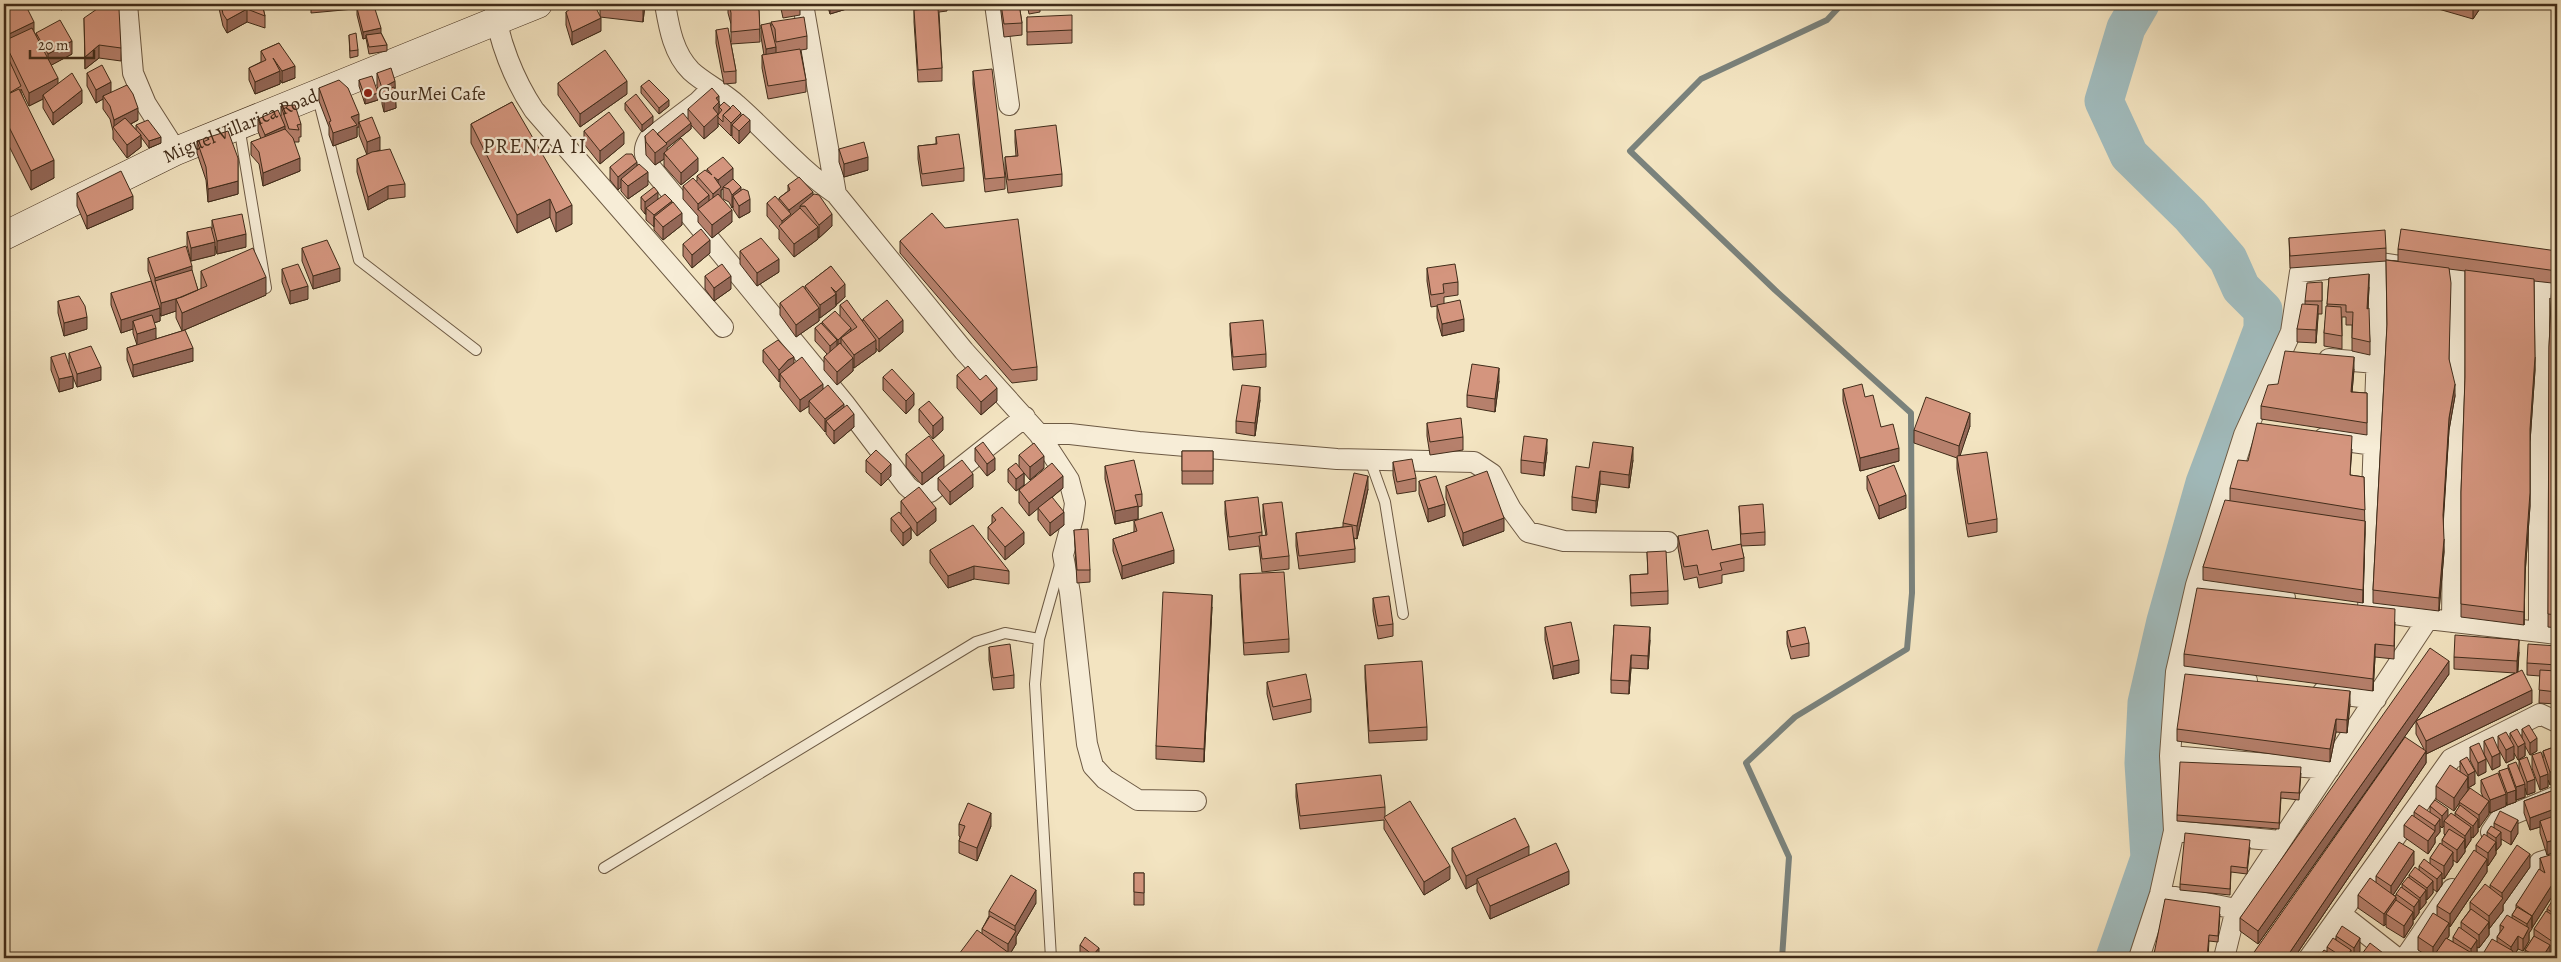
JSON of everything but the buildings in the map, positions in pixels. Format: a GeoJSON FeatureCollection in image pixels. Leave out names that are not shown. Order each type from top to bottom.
{"type":"FeatureCollection","features":[{"type":"Feature","properties":{"kind":"main road","name":"Miguel Villarica Road"},"geometry":{"type":"LineString","coordinates":[[4,236],[176,151],[316,94],[495,12],[538,4]]}},
{"type":"Feature","properties":{"kind":"street"},"geometry":{"type":"LineString","coordinates":[[127,4],[133,73],[146,104],[176,151]]}},
{"type":"Feature","properties":{"kind":"street"},"geometry":{"type":"LineString","coordinates":[[665,4],[669,29],[676,50],[690,70],[736,104],[814,179],[836,194],[964,351],[1040,434],[1057,459],[1073,492],[1073,518],[1063,555],[1070,593],[1087,744],[1093,766],[1105,779],[1138,800],[1196,801]]}},
{"type":"Feature","properties":{"kind":"street"},"geometry":{"type":"LineString","coordinates":[[803,4],[836,194]]}},
{"type":"Feature","properties":{"kind":"street"},"geometry":{"type":"LineString","coordinates":[[995,4],[1009,105]]}},
{"type":"Feature","properties":{"kind":"street"},"geometry":{"type":"LineString","coordinates":[[495,12],[523,94],[534,110],[723,327]]}},
{"type":"Feature","properties":{"kind":"street"},"geometry":{"type":"LineString","coordinates":[[714,86],[698,102],[649,139],[645,146],[644,154],[648,164],[844,403],[907,486],[913,492],[923,494],[930,492],[1025,417]]}},
{"type":"Feature","properties":{"kind":"street"},"geometry":{"type":"LineString","coordinates":[[2139,958],[2160,894],[2174,831],[2170,756],[2176,672],[2196,585],[2230,508],[2257,428],[2297,356],[2292,332],[2300,272],[2380,263],[2548,287],[2548,633],[2359,609],[2362,530],[2374,445],[2380,263]]}},
{"type":"Feature","properties":{"kind":"street"},"geometry":{"type":"LineString","coordinates":[[2452,622],[2456,274]]}},
{"type":"Feature","properties":{"kind":"street"},"geometry":{"type":"LineString","coordinates":[[2297,356],[2376,363]]}},
{"type":"Feature","properties":{"kind":"street"},"geometry":{"type":"LineString","coordinates":[[1040,434],[1070,434],[1139,442],[1370,460],[1474,462],[1492,474],[1511,509],[1528,532],[1564,541],[1668,542]]}},
{"type":"Feature","properties":{"kind":"street"},"geometry":{"type":"LineString","coordinates":[[2306,435],[2374,445]]}},
{"type":"Feature","properties":{"kind":"street"},"geometry":{"type":"LineString","coordinates":[[2196,585],[2301,600]]}},
{"type":"Feature","properties":{"kind":"street"},"geometry":{"type":"LineString","coordinates":[[2224,958],[2236,909],[2428,619]]}},
{"type":"Feature","properties":{"kind":"street"},"geometry":{"type":"LineString","coordinates":[[2176,672],[2261,683]]}},
{"type":"Feature","properties":{"kind":"street"},"geometry":{"type":"LineString","coordinates":[[2300,688],[2376,699]]}},
{"type":"Feature","properties":{"kind":"street"},"geometry":{"type":"LineString","coordinates":[[2309,958],[2452,759],[2540,714],[2557,722]]}},
{"type":"Feature","properties":{"kind":"street"},"geometry":{"type":"LineString","coordinates":[[2170,756],[2329,769]]}},
{"type":"Feature","properties":{"kind":"street"},"geometry":{"type":"LineString","coordinates":[[2483,844],[2499,820],[2557,796]]}},
{"type":"Feature","properties":{"kind":"street"},"geometry":{"type":"LineString","coordinates":[[2174,831],[2281,841]]}},
{"type":"Feature","properties":{"kind":"street"},"geometry":{"type":"LineString","coordinates":[[2478,958],[2540,862],[2557,857]]}},
{"type":"Feature","properties":{"kind":"street"},"geometry":{"type":"LineString","coordinates":[[2405,958],[2460,877]]}},
{"type":"Feature","properties":{"kind":"street"},"geometry":{"type":"LineString","coordinates":[[2160,894],[2236,909]]}},
{"type":"Feature","properties":{"kind":"street"},"geometry":{"type":"LineString","coordinates":[[2341,914],[2396,958]]}},
{"type":"Feature","properties":{"kind":"lane"},"geometry":{"type":"LineString","coordinates":[[316,94],[359,260],[476,350]]}},
{"type":"Feature","properties":{"kind":"lane"},"geometry":{"type":"LineString","coordinates":[[239,125],[266,288]]}},
{"type":"Feature","properties":{"kind":"lane"},"geometry":{"type":"LineString","coordinates":[[1370,460],[1385,502],[1403,614]]}},
{"type":"Feature","properties":{"kind":"lane"},"geometry":{"type":"LineString","coordinates":[[1051,958],[1036,684],[1039,639],[1063,555]]}},
{"type":"Feature","properties":{"kind":"lane"},"geometry":{"type":"LineString","coordinates":[[604,868],[976,642],[1005,633],[1039,639]]}},
{"type":"Feature","properties":{"kind":"waterway"},"geometry":{"type":"LineString","coordinates":[[1782,958],[1789,857],[1746,763],[1795,717],[1907,649],[1912,593],[1911,413],[1775,290],[1630,151],[1701,79],[1827,20],[1842,4]]}},
{"type":"Feature","properties":{"kind":"waterway"},"geometry":{"type":"LineString","coordinates":[[2115,958],[2150,858],[2144,763],[2147,703],[2166,621],[2205,483],[2263,329],[2263,310],[2241,288],[2228,259],[2190,215],[2129,155],[2104,101],[2126,28],[2140,4]]}},
{"type":"Feature","properties":{"kind":"place","name":"GourMei Cafe"},"geometry":{"type":"Point","coordinates":[368,93]}},
{"type":"Feature","properties":{"kind":"district","name":"PRENZA II"},"geometry":{"type":"Point","coordinates":[535,146]}}]}
